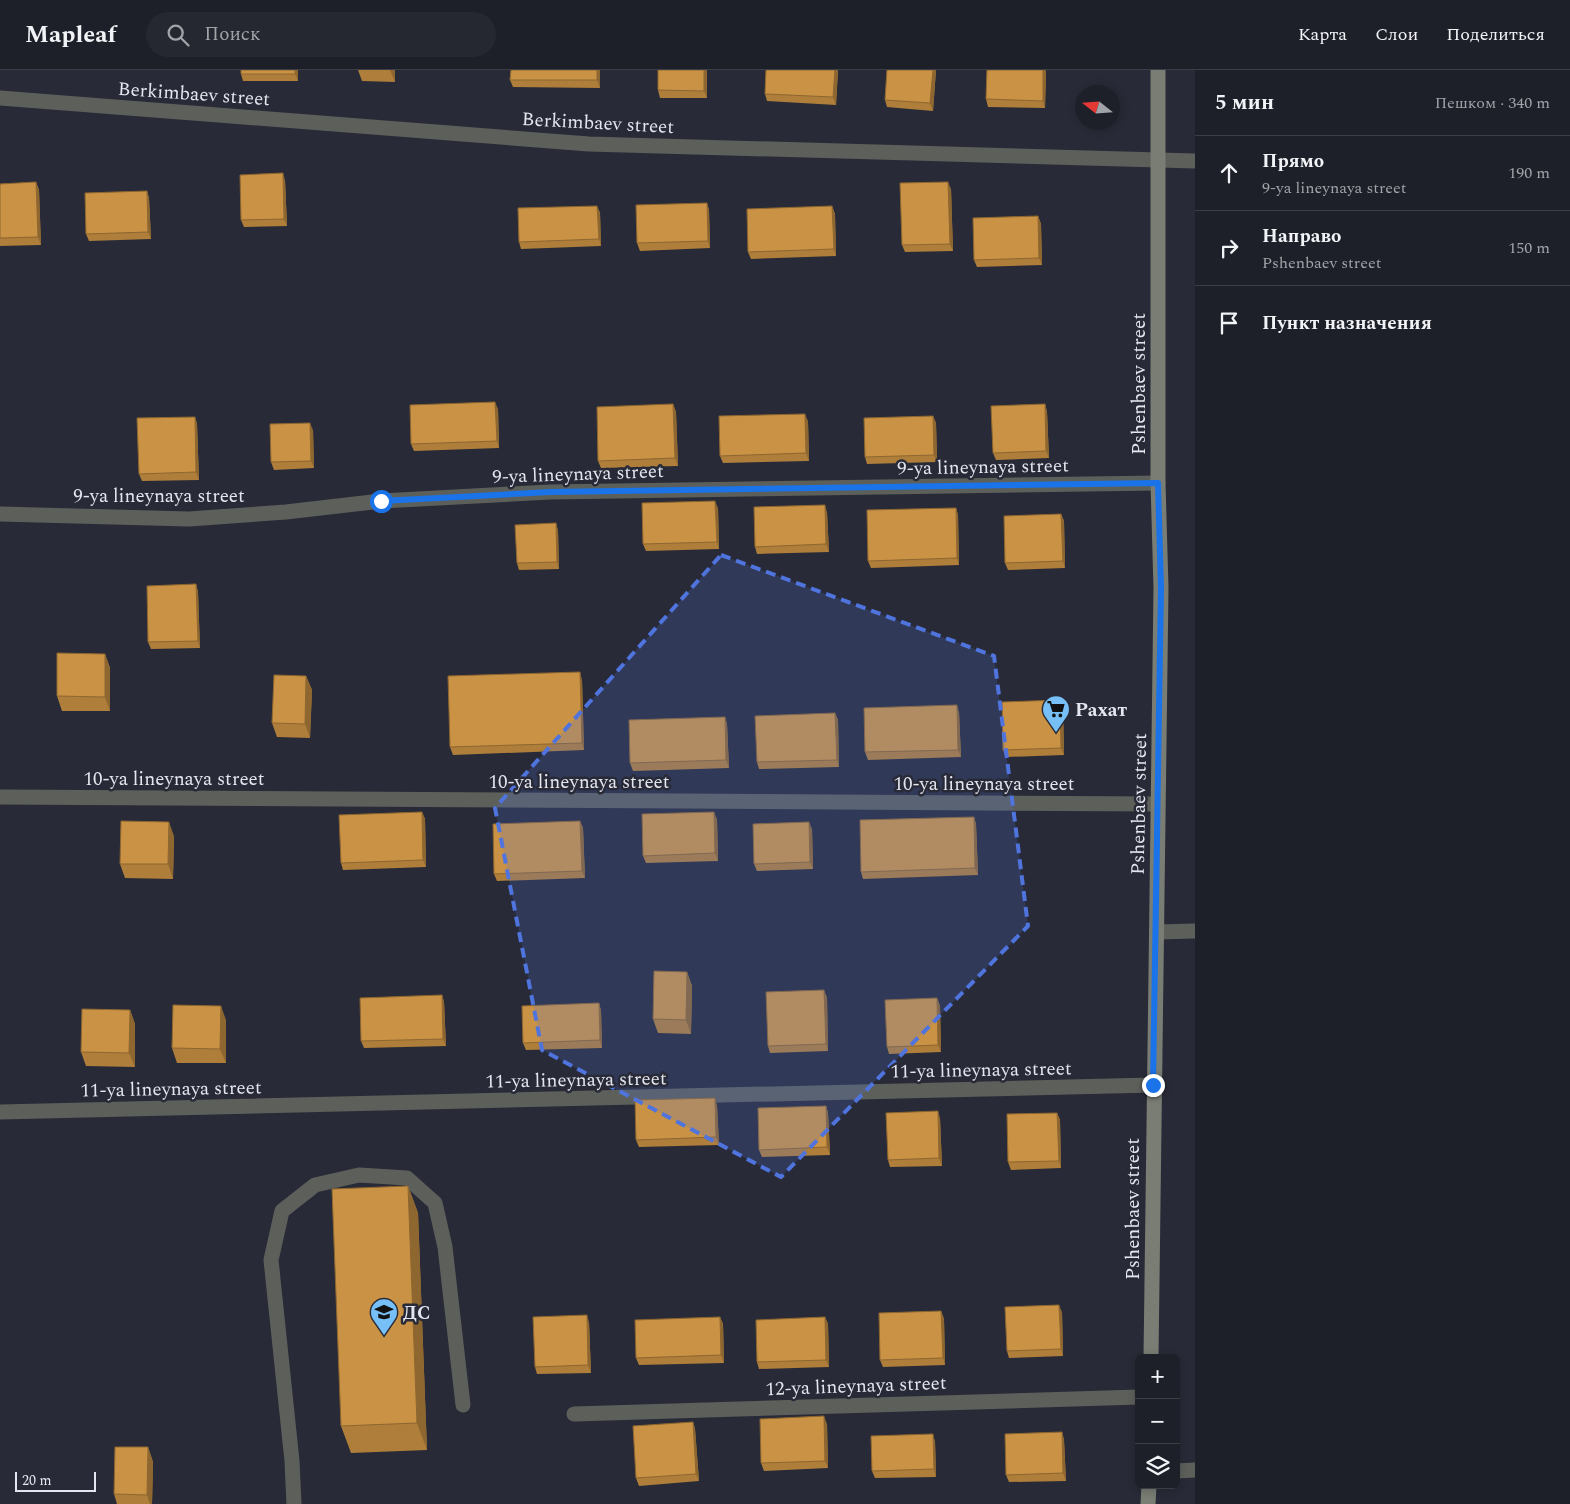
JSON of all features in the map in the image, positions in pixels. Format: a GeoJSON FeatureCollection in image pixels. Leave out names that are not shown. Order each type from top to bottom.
{"type":"FeatureCollection","features":[{"type":"Feature","properties":{"kind":"street","name":"Pshenbaev street"},"geometry":{"type":"LineString","coordinates":[[1151,1354],[1153,1085],[1157,932],[1161,588],[1158,483],[1158,70]]}},
{"type":"Feature","properties":{"kind":"street","name":"Berkimbaev street"},"geometry":{"type":"LineString","coordinates":[[0,98],[588,144],[1195,161]]}},
{"type":"Feature","properties":{"kind":"street","name":"9-ya lineynaya street"},"geometry":{"type":"LineString","coordinates":[[0,514],[188,519],[286,512],[381,501],[550,492],[1158,483]]}},
{"type":"Feature","properties":{"kind":"street","name":"10-ya lineynaya street"},"geometry":{"type":"LineString","coordinates":[[0,797],[1157,804]]}},
{"type":"Feature","properties":{"kind":"street"},"geometry":{"type":"LineString","coordinates":[[1157,932],[1195,931]]}},
{"type":"Feature","properties":{"kind":"street","name":"11-ya lineynaya street"},"geometry":{"type":"LineString","coordinates":[[0,1112],[1153,1085]]}},
{"type":"Feature","properties":{"kind":"street"},"geometry":{"type":"LineString","coordinates":[[294,1504],[292,1461],[272,1260],[282,1211],[315,1185],[359,1175],[407,1178],[435,1203],[445,1247],[463,1405]]}},
{"type":"Feature","properties":{"kind":"street","name":"12-ya lineynaya street"},"geometry":{"type":"LineString","coordinates":[[574,1414],[1135,1397]]}},
{"type":"Feature","properties":{"kind":"street"},"geometry":{"type":"LineString","coordinates":[[1180,1471],[1195,1470]]}},
{"type":"Feature","properties":{"kind":"street"},"geometry":{"type":"LineString","coordinates":[[1148,1504],[1149,1489]]}},
{"type":"Feature","properties":{"kind":"highlighted area"},"geometry":{"type":"Polygon","coordinates":[[[721,555],[994,656],[1028,926],[781,1177],[542,1050],[495,808],[721,555]]]}},
{"type":"Feature","properties":{"kind":"building"},"geometry":{"type":"Polygon","coordinates":[[[241,70],[295,70],[295,74],[241,74],[241,70]]]}},
{"type":"Feature","properties":{"kind":"building"},"geometry":{"type":"Polygon","coordinates":[[[511,70],[597,70],[597,80],[510,80],[511,70]]]}},
{"type":"Feature","properties":{"kind":"building"},"geometry":{"type":"Polygon","coordinates":[[[658,70],[704,70],[704,91],[658,90],[658,70]]]}},
{"type":"Feature","properties":{"kind":"building"},"geometry":{"type":"Polygon","coordinates":[[[766,70],[835,70],[833,97],[765,94],[766,70]]]}},
{"type":"Feature","properties":{"kind":"building"},"geometry":{"type":"Polygon","coordinates":[[[887,70],[933,70],[930,103],[885,100],[887,70]]]}},
{"type":"Feature","properties":{"kind":"building"},"geometry":{"type":"Polygon","coordinates":[[[987,70],[1043,70],[1043,101],[986,99],[987,70]]]}},
{"type":"Feature","properties":{"kind":"building"},"geometry":{"type":"Polygon","coordinates":[[[283,173],[284,219],[241,220],[240,175],[283,173]]]}},
{"type":"Feature","properties":{"kind":"building"},"geometry":{"type":"Polygon","coordinates":[[[36,182],[38,237],[0,238],[0,184],[36,182]]]}},
{"type":"Feature","properties":{"kind":"building"},"geometry":{"type":"Polygon","coordinates":[[[948,182],[950,244],[902,245],[900,183],[948,182]]]}},
{"type":"Feature","properties":{"kind":"building"},"geometry":{"type":"Polygon","coordinates":[[[147,191],[148,232],[86,234],[85,193],[147,191]]]}},
{"type":"Feature","properties":{"kind":"building"},"geometry":{"type":"Polygon","coordinates":[[[707,203],[708,241],[637,243],[636,205],[707,203]]]}},
{"type":"Feature","properties":{"kind":"building"},"geometry":{"type":"Polygon","coordinates":[[[597,206],[599,239],[519,242],[518,208],[597,206]]]}},
{"type":"Feature","properties":{"kind":"building"},"geometry":{"type":"Polygon","coordinates":[[[832,206],[834,249],[748,252],[747,209],[832,206]]]}},
{"type":"Feature","properties":{"kind":"building"},"geometry":{"type":"Polygon","coordinates":[[[1038,216],[1039,258],[974,260],[973,218],[1038,216]]]}},
{"type":"Feature","properties":{"kind":"building"},"geometry":{"type":"Polygon","coordinates":[[[495,402],[497,441],[411,444],[410,405],[495,402]]]}},
{"type":"Feature","properties":{"kind":"building"},"geometry":{"type":"Polygon","coordinates":[[[673,404],[675,458],[598,461],[597,407],[673,404]]]}},
{"type":"Feature","properties":{"kind":"building"},"geometry":{"type":"Polygon","coordinates":[[[1045,404],[1046,451],[993,453],[991,406],[1045,404]]]}},
{"type":"Feature","properties":{"kind":"building"},"geometry":{"type":"Polygon","coordinates":[[[805,414],[806,453],[720,456],[719,416],[805,414]]]}},
{"type":"Feature","properties":{"kind":"building"},"geometry":{"type":"Polygon","coordinates":[[[933,416],[934,455],[865,457],[864,418],[933,416]]]}},
{"type":"Feature","properties":{"kind":"building"},"geometry":{"type":"Polygon","coordinates":[[[195,417],[196,472],[139,474],[137,418],[195,417]]]}},
{"type":"Feature","properties":{"kind":"building"},"geometry":{"type":"Polygon","coordinates":[[[310,423],[311,461],[271,462],[270,424],[310,423]]]}},
{"type":"Feature","properties":{"kind":"building"},"geometry":{"type":"Polygon","coordinates":[[[715,501],[717,542],[643,544],[642,503],[715,501]]]}},
{"type":"Feature","properties":{"kind":"building"},"geometry":{"type":"Polygon","coordinates":[[[825,505],[826,544],[755,547],[754,507],[825,505]]]}},
{"type":"Feature","properties":{"kind":"building"},"geometry":{"type":"Polygon","coordinates":[[[956,508],[957,558],[868,561],[867,510],[956,508]]]}},
{"type":"Feature","properties":{"kind":"building"},"geometry":{"type":"Polygon","coordinates":[[[1061,514],[1063,561],[1005,563],[1004,516],[1061,514]]]}},
{"type":"Feature","properties":{"kind":"building"},"geometry":{"type":"Polygon","coordinates":[[[556,523],[557,562],[517,563],[515,525],[556,523]]]}},
{"type":"Feature","properties":{"kind":"building"},"geometry":{"type":"Polygon","coordinates":[[[196,584],[198,641],[148,642],[147,586],[196,584]]]}},
{"type":"Feature","properties":{"kind":"building"},"geometry":{"type":"Polygon","coordinates":[[[57,653],[105,654],[105,697],[57,696],[57,653]]]}},
{"type":"Feature","properties":{"kind":"building"},"geometry":{"type":"Polygon","coordinates":[[[580,672],[582,743],[450,747],[448,676],[580,672]]]}},
{"type":"Feature","properties":{"kind":"building"},"geometry":{"type":"Polygon","coordinates":[[[274,675],[306,676],[305,724],[272,723],[274,675]]]}},
{"type":"Feature","properties":{"kind":"building"},"geometry":{"type":"Polygon","coordinates":[[[1060,700],[1061,748],[1003,750],[1002,702],[1060,700]]]}},
{"type":"Feature","properties":{"kind":"building"},"geometry":{"type":"Polygon","coordinates":[[[957,705],[958,750],[865,752],[864,708],[957,705]]]}},
{"type":"Feature","properties":{"kind":"building"},"geometry":{"type":"Polygon","coordinates":[[[835,713],[837,760],[757,762],[755,716],[835,713]]]}},
{"type":"Feature","properties":{"kind":"building"},"geometry":{"type":"Polygon","coordinates":[[[725,717],[726,760],[630,763],[629,720],[725,717]]]}},
{"type":"Feature","properties":{"kind":"building"},"geometry":{"type":"Polygon","coordinates":[[[422,812],[423,860],[341,863],[339,815],[422,812]]]}},
{"type":"Feature","properties":{"kind":"building"},"geometry":{"type":"Polygon","coordinates":[[[714,812],[715,853],[643,856],[642,814],[714,812]]]}},
{"type":"Feature","properties":{"kind":"building"},"geometry":{"type":"Polygon","coordinates":[[[974,817],[975,868],[861,872],[860,820],[974,817]]]}},
{"type":"Feature","properties":{"kind":"building"},"geometry":{"type":"Polygon","coordinates":[[[121,821],[169,822],[168,864],[120,864],[121,821]]]}},
{"type":"Feature","properties":{"kind":"building"},"geometry":{"type":"Polygon","coordinates":[[[580,821],[582,871],[494,874],[493,824],[580,821]]]}},
{"type":"Feature","properties":{"kind":"building"},"geometry":{"type":"Polygon","coordinates":[[[809,822],[810,862],[754,864],[753,824],[809,822]]]}},
{"type":"Feature","properties":{"kind":"building"},"geometry":{"type":"Polygon","coordinates":[[[654,971],[687,972],[686,1020],[653,1019],[654,971]]]}},
{"type":"Feature","properties":{"kind":"building"},"geometry":{"type":"Polygon","coordinates":[[[824,990],[826,1044],[768,1046],[766,992],[824,990]]]}},
{"type":"Feature","properties":{"kind":"building"},"geometry":{"type":"Polygon","coordinates":[[[442,995],[443,1039],[361,1041],[360,998],[442,995]]]}},
{"type":"Feature","properties":{"kind":"building"},"geometry":{"type":"Polygon","coordinates":[[[937,998],[938,1045],[887,1047],[885,1000],[937,998]]]}},
{"type":"Feature","properties":{"kind":"building"},"geometry":{"type":"Polygon","coordinates":[[[599,1003],[600,1040],[523,1043],[522,1006],[599,1003]]]}},
{"type":"Feature","properties":{"kind":"building"},"geometry":{"type":"Polygon","coordinates":[[[173,1005],[221,1006],[220,1049],[172,1048],[173,1005]]]}},
{"type":"Feature","properties":{"kind":"building"},"geometry":{"type":"Polygon","coordinates":[[[82,1009],[130,1010],[129,1053],[81,1052],[82,1009]]]}},
{"type":"Feature","properties":{"kind":"building"},"geometry":{"type":"Polygon","coordinates":[[[715,1098],[716,1137],[636,1140],[635,1100],[715,1098]]]}},
{"type":"Feature","properties":{"kind":"building"},"geometry":{"type":"Polygon","coordinates":[[[826,1106],[827,1147],[759,1150],[758,1108],[826,1106]]]}},
{"type":"Feature","properties":{"kind":"building"},"geometry":{"type":"Polygon","coordinates":[[[938,1111],[939,1158],[888,1160],[886,1113],[938,1111]]]}},
{"type":"Feature","properties":{"kind":"building"},"geometry":{"type":"Polygon","coordinates":[[[1057,1113],[1059,1161],[1008,1162],[1007,1114],[1057,1113]]]}},
{"type":"Feature","properties":{"kind":"building"},"geometry":{"type":"Polygon","coordinates":[[[408,1186],[417,1423],[341,1426],[332,1189],[408,1186]]]}},
{"type":"Feature","properties":{"kind":"building"},"geometry":{"type":"Polygon","coordinates":[[[1059,1305],[1061,1349],[1007,1351],[1005,1307],[1059,1305]]]}},
{"type":"Feature","properties":{"kind":"building"},"geometry":{"type":"Polygon","coordinates":[[[941,1311],[943,1358],[880,1360],[879,1313],[941,1311]]]}},
{"type":"Feature","properties":{"kind":"building"},"geometry":{"type":"Polygon","coordinates":[[[587,1315],[588,1365],[535,1367],[533,1317],[587,1315]]]}},
{"type":"Feature","properties":{"kind":"building"},"geometry":{"type":"Polygon","coordinates":[[[720,1317],[721,1355],[636,1358],[635,1320],[720,1317]]]}},
{"type":"Feature","properties":{"kind":"building"},"geometry":{"type":"Polygon","coordinates":[[[825,1317],[826,1360],[757,1362],[756,1320],[825,1317]]]}},
{"type":"Feature","properties":{"kind":"building"},"geometry":{"type":"Polygon","coordinates":[[[824,1416],[825,1461],[761,1463],[760,1419],[824,1416]]]}},
{"type":"Feature","properties":{"kind":"building"},"geometry":{"type":"Polygon","coordinates":[[[693,1422],[696,1474],[636,1478],[633,1426],[693,1422]]]}},
{"type":"Feature","properties":{"kind":"building"},"geometry":{"type":"Polygon","coordinates":[[[1062,1432],[1063,1473],[1006,1475],[1005,1434],[1062,1432]]]}},
{"type":"Feature","properties":{"kind":"building"},"geometry":{"type":"Polygon","coordinates":[[[933,1434],[934,1469],[872,1471],[871,1436],[933,1434]]]}},
{"type":"Feature","properties":{"kind":"building"},"geometry":{"type":"Polygon","coordinates":[[[115,1447],[148,1447],[147,1495],[114,1494],[115,1447]]]}},
{"type":"Feature","properties":{"kind":"place","name":"Рахат"},"geometry":{"type":"Point","coordinates":[1056,733]}},
{"type":"Feature","properties":{"kind":"place","name":"ДС"},"geometry":{"type":"Point","coordinates":[384,1336]}},
{"type":"Feature","properties":{"kind":"route"},"geometry":{"type":"LineString","coordinates":[[381,501],[550,492],[1158,483],[1161,588],[1157,932],[1153,1085]]}}]}
